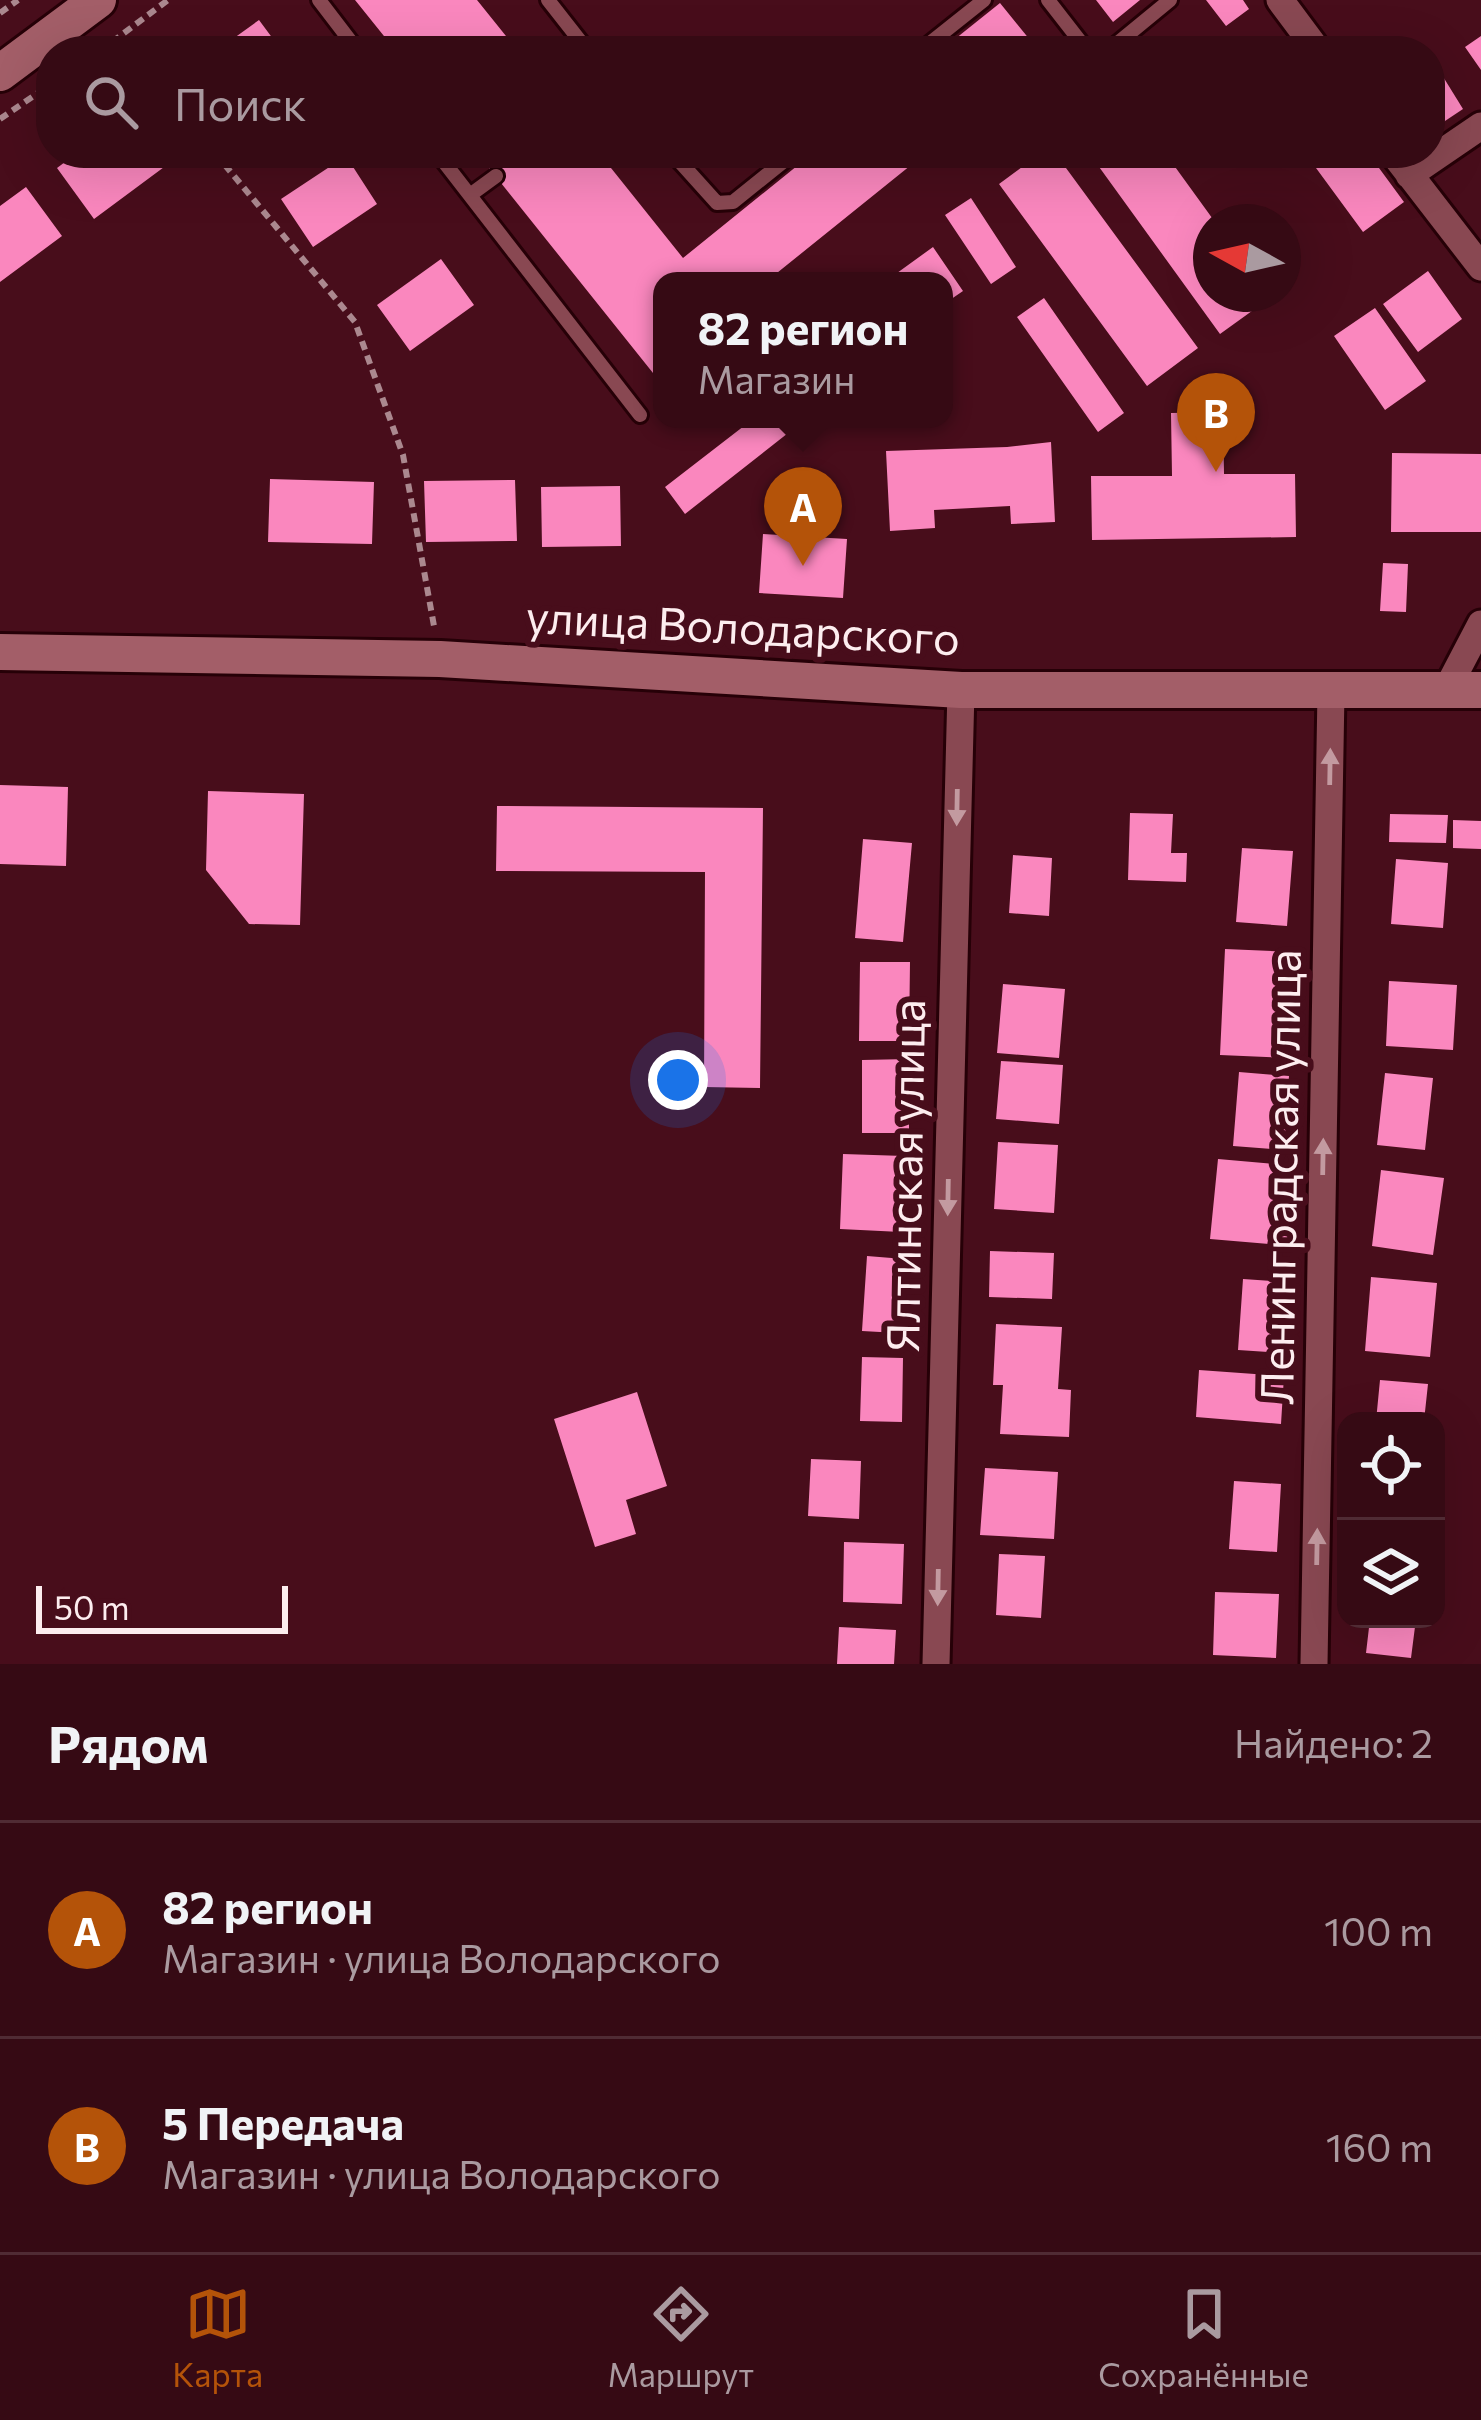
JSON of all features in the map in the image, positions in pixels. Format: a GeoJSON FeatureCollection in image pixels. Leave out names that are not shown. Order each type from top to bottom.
{"type":"FeatureCollection","features":[{"type":"Feature","properties":{"kind":"main road"},"geometry":{"type":"LineString","coordinates":[[50,36],[98,0]]}},
{"type":"Feature","properties":{"kind":"main road"},"geometry":{"type":"LineString","coordinates":[[0,73],[36,46]]}},
{"type":"Feature","properties":{"kind":"main road","name":"улица Володарского"},"geometry":{"type":"LineString","coordinates":[[0,652],[440,659],[962,690],[1464,690]]}},
{"type":"Feature","properties":{"kind":"street"},"geometry":{"type":"LineString","coordinates":[[1280,0],[1307,36]]}},
{"type":"Feature","properties":{"kind":"street"},"geometry":{"type":"LineString","coordinates":[[1445,143],[1481,126]]}},
{"type":"Feature","properties":{"kind":"street"},"geometry":{"type":"LineString","coordinates":[[1404,168],[1481,267]]}},
{"type":"Feature","properties":{"kind":"street"},"geometry":{"type":"LineString","coordinates":[[1464,690],[1481,624]]}},
{"type":"Feature","properties":{"kind":"street","name":"Ялтинская улица"},"geometry":{"type":"LineString","coordinates":[[936,1664],[962,690]]}},
{"type":"Feature","properties":{"kind":"street","name":"Ленинградская улица"},"geometry":{"type":"LineString","coordinates":[[1315,1664],[1331,692]]}},
{"type":"Feature","properties":{"kind":"lane"},"geometry":{"type":"LineString","coordinates":[[319,0],[347,36]]}},
{"type":"Feature","properties":{"kind":"lane"},"geometry":{"type":"LineString","coordinates":[[548,0],[576,36]]}},
{"type":"Feature","properties":{"kind":"lane"},"geometry":{"type":"LineString","coordinates":[[939,36],[984,0]]}},
{"type":"Feature","properties":{"kind":"lane"},"geometry":{"type":"LineString","coordinates":[[1048,0],[1076,36]]}},
{"type":"Feature","properties":{"kind":"lane"},"geometry":{"type":"LineString","coordinates":[[1126,36],[1170,0]]}},
{"type":"Feature","properties":{"kind":"lane"},"geometry":{"type":"LineString","coordinates":[[449,168],[640,415]]}},
{"type":"Feature","properties":{"kind":"lane"},"geometry":{"type":"LineString","coordinates":[[686,168],[717,203],[733,202],[775,168]]}},
{"type":"Feature","properties":{"kind":"lane"},"geometry":{"type":"LineString","coordinates":[[470,195],[496,176]]}},
{"type":"Feature","properties":{"kind":"path"},"geometry":{"type":"LineString","coordinates":[[0,13],[18,0]]}},
{"type":"Feature","properties":{"kind":"path"},"geometry":{"type":"LineString","coordinates":[[120,36],[168,0]]}},
{"type":"Feature","properties":{"kind":"path"},"geometry":{"type":"LineString","coordinates":[[228,168],[356,322],[403,455],[440,659]]}},
{"type":"Feature","properties":{"kind":"building"},"geometry":{"type":"Polygon","coordinates":[[[355,0],[477,0],[506,36],[384,36],[355,0]]]}},
{"type":"Feature","properties":{"kind":"building"},"geometry":{"type":"Polygon","coordinates":[[[1096,0],[1140,0],[1113,22],[1096,0]]]}},
{"type":"Feature","properties":{"kind":"building"},"geometry":{"type":"Polygon","coordinates":[[[1206,0],[1243,0],[1249,9],[1226,26],[1206,0]]]}},
{"type":"Feature","properties":{"kind":"building"},"geometry":{"type":"Polygon","coordinates":[[[1000,3],[1027,36],[959,36],[1000,3]]]}},
{"type":"Feature","properties":{"kind":"building"},"geometry":{"type":"Polygon","coordinates":[[[259,20],[271,36],[237,36],[259,20]]]}},
{"type":"Feature","properties":{"kind":"building"},"geometry":{"type":"Polygon","coordinates":[[[1481,36],[1481,70],[1465,47],[1481,36]]]}},
{"type":"Feature","properties":{"kind":"building"},"geometry":{"type":"Polygon","coordinates":[[[1445,80],[1463,109],[1445,121],[1445,80]]]}},
{"type":"Feature","properties":{"kind":"building"},"geometry":{"type":"Polygon","coordinates":[[[57,168],[163,168],[94,219],[57,168]]]}},
{"type":"Feature","properties":{"kind":"building"},"geometry":{"type":"Polygon","coordinates":[[[328,168],[354,168],[377,204],[313,247],[281,199],[328,168]]]}},
{"type":"Feature","properties":{"kind":"building"},"geometry":{"type":"Polygon","coordinates":[[[489,168],[611,168],[683,258],[794,168],[907,168],[778,272],[653,272],[653,373],[489,168]]]}},
{"type":"Feature","properties":{"kind":"building"},"geometry":{"type":"Polygon","coordinates":[[[1021,168],[1066,168],[1198,348],[1147,386],[999,184],[1021,168]]]}},
{"type":"Feature","properties":{"kind":"building"},"geometry":{"type":"Polygon","coordinates":[[[1100,168],[1176,168],[1202,204],[1193,204],[1193,297],[1100,168]]]}},
{"type":"Feature","properties":{"kind":"building"},"geometry":{"type":"Polygon","coordinates":[[[1316,168],[1379,168],[1404,202],[1363,232],[1316,168]]]}},
{"type":"Feature","properties":{"kind":"building"},"geometry":{"type":"Polygon","coordinates":[[[26,187],[62,236],[0,282],[0,206],[26,187]]]}},
{"type":"Feature","properties":{"kind":"building"},"geometry":{"type":"Polygon","coordinates":[[[971,198],[1016,267],[991,284],[945,215],[971,198]]]}},
{"type":"Feature","properties":{"kind":"building"},"geometry":{"type":"Polygon","coordinates":[[[933,247],[950,272],[898,272],[933,247]]]}},
{"type":"Feature","properties":{"kind":"building"},"geometry":{"type":"Polygon","coordinates":[[[441,259],[474,305],[410,351],[377,305],[441,259]]]}},
{"type":"Feature","properties":{"kind":"building"},"geometry":{"type":"Polygon","coordinates":[[[1428,271],[1462,319],[1418,352],[1383,304],[1428,271]]]}},
{"type":"Feature","properties":{"kind":"building"},"geometry":{"type":"Polygon","coordinates":[[[953,276],[963,291],[953,298],[953,276]]]}},
{"type":"Feature","properties":{"kind":"building"},"geometry":{"type":"Polygon","coordinates":[[[1044,298],[1124,413],[1098,432],[1017,317],[1044,298]]]}},
{"type":"Feature","properties":{"kind":"building"},"geometry":{"type":"Polygon","coordinates":[[[1375,308],[1426,381],[1385,410],[1334,336],[1375,308]]]}},
{"type":"Feature","properties":{"kind":"building"},"geometry":{"type":"Polygon","coordinates":[[[1204,312],[1251,312],[1220,334],[1204,312]]]}},
{"type":"Feature","properties":{"kind":"building"},"geometry":{"type":"Polygon","coordinates":[[[1223,412],[1224,474],[1295,474],[1296,537],[1092,540],[1091,476],[1172,476],[1171,413],[1223,412]]]}},
{"type":"Feature","properties":{"kind":"building"},"geometry":{"type":"Polygon","coordinates":[[[741,428],[794,428],[685,514],[665,487],[741,428]]]}},
{"type":"Feature","properties":{"kind":"building"},"geometry":{"type":"Polygon","coordinates":[[[1051,442],[1055,522],[1011,524],[1010,506],[934,510],[935,528],[890,531],[886,451],[1051,442]]]}},
{"type":"Feature","properties":{"kind":"building"},"geometry":{"type":"Polygon","coordinates":[[[1392,453],[1481,454],[1481,532],[1391,532],[1392,453]]]}},
{"type":"Feature","properties":{"kind":"building"},"geometry":{"type":"Polygon","coordinates":[[[270,479],[374,482],[372,544],[268,542],[270,479]]]}},
{"type":"Feature","properties":{"kind":"building"},"geometry":{"type":"Polygon","coordinates":[[[515,480],[517,541],[426,542],[424,481],[515,480]]]}},
{"type":"Feature","properties":{"kind":"building"},"geometry":{"type":"Polygon","coordinates":[[[620,486],[621,546],[542,547],[541,487],[620,486]]]}},
{"type":"Feature","properties":{"kind":"building"},"geometry":{"type":"Polygon","coordinates":[[[763,534],[847,539],[843,598],[759,593],[763,534]]]}},
{"type":"Feature","properties":{"kind":"building"},"geometry":{"type":"Polygon","coordinates":[[[1383,563],[1408,564],[1406,612],[1380,611],[1383,563]]]}},
{"type":"Feature","properties":{"kind":"building"},"geometry":{"type":"Polygon","coordinates":[[[0,785],[68,787],[66,866],[0,864],[0,785]]]}},
{"type":"Feature","properties":{"kind":"building"},"geometry":{"type":"Polygon","coordinates":[[[208,791],[304,794],[300,925],[249,924],[206,870],[208,791]]]}},
{"type":"Feature","properties":{"kind":"building"},"geometry":{"type":"Polygon","coordinates":[[[497,806],[763,808],[760,1088],[704,1087],[705,872],[496,871],[497,806]]]}},
{"type":"Feature","properties":{"kind":"building"},"geometry":{"type":"Polygon","coordinates":[[[1130,813],[1173,814],[1171,853],[1187,853],[1186,882],[1128,880],[1130,813]]]}},
{"type":"Feature","properties":{"kind":"building"},"geometry":{"type":"Polygon","coordinates":[[[1390,814],[1448,815],[1446,843],[1389,842],[1390,814]]]}},
{"type":"Feature","properties":{"kind":"building"},"geometry":{"type":"Polygon","coordinates":[[[1453,820],[1481,821],[1481,849],[1453,848],[1453,820]]]}},
{"type":"Feature","properties":{"kind":"building"},"geometry":{"type":"Polygon","coordinates":[[[863,839],[912,843],[903,942],[855,938],[863,839]]]}},
{"type":"Feature","properties":{"kind":"building"},"geometry":{"type":"Polygon","coordinates":[[[1242,848],[1293,851],[1287,926],[1236,922],[1242,848]]]}},
{"type":"Feature","properties":{"kind":"building"},"geometry":{"type":"Polygon","coordinates":[[[1013,855],[1052,858],[1049,916],[1009,913],[1013,855]]]}},
{"type":"Feature","properties":{"kind":"building"},"geometry":{"type":"Polygon","coordinates":[[[1396,859],[1448,863],[1443,928],[1391,924],[1396,859]]]}},
{"type":"Feature","properties":{"kind":"building"},"geometry":{"type":"Polygon","coordinates":[[[1225,949],[1292,952],[1287,1058],[1220,1055],[1225,949]]]}},
{"type":"Feature","properties":{"kind":"building"},"geometry":{"type":"Polygon","coordinates":[[[860,962],[910,962],[909,1041],[859,1041],[860,962]]]}},
{"type":"Feature","properties":{"kind":"building"},"geometry":{"type":"Polygon","coordinates":[[[1389,981],[1457,985],[1453,1050],[1386,1046],[1389,981]]]}},
{"type":"Feature","properties":{"kind":"building"},"geometry":{"type":"Polygon","coordinates":[[[1003,984],[1065,989],[1059,1058],[997,1053],[1003,984]]]}},
{"type":"Feature","properties":{"kind":"building"},"geometry":{"type":"Polygon","coordinates":[[[909,1059],[909,1133],[862,1133],[862,1060],[909,1059]]]}},
{"type":"Feature","properties":{"kind":"building"},"geometry":{"type":"Polygon","coordinates":[[[1001,1061],[1063,1065],[1059,1124],[996,1119],[1001,1061]]]}},
{"type":"Feature","properties":{"kind":"building"},"geometry":{"type":"Polygon","coordinates":[[[1239,1072],[1289,1076],[1284,1150],[1233,1146],[1239,1072]]]}},
{"type":"Feature","properties":{"kind":"building"},"geometry":{"type":"Polygon","coordinates":[[[1385,1073],[1433,1078],[1425,1150],[1377,1145],[1385,1073]]]}},
{"type":"Feature","properties":{"kind":"building"},"geometry":{"type":"Polygon","coordinates":[[[998,1142],[1058,1145],[1054,1213],[994,1209],[998,1142]]]}},
{"type":"Feature","properties":{"kind":"building"},"geometry":{"type":"Polygon","coordinates":[[[843,1154],[904,1156],[901,1232],[840,1229],[843,1154]]]}},
{"type":"Feature","properties":{"kind":"building"},"geometry":{"type":"Polygon","coordinates":[[[1218,1159],[1298,1166],[1292,1246],[1210,1239],[1218,1159]]]}},
{"type":"Feature","properties":{"kind":"building"},"geometry":{"type":"Polygon","coordinates":[[[1381,1170],[1444,1178],[1433,1255],[1372,1246],[1381,1170]]]}},
{"type":"Feature","properties":{"kind":"building"},"geometry":{"type":"Polygon","coordinates":[[[990,1251],[1054,1253],[1052,1299],[989,1297],[990,1251]]]}},
{"type":"Feature","properties":{"kind":"building"},"geometry":{"type":"Polygon","coordinates":[[[867,1256],[904,1259],[898,1333],[862,1331],[867,1256]]]}},
{"type":"Feature","properties":{"kind":"building"},"geometry":{"type":"Polygon","coordinates":[[[1371,1277],[1437,1283],[1430,1357],[1365,1351],[1371,1277]]]}},
{"type":"Feature","properties":{"kind":"building"},"geometry":{"type":"Polygon","coordinates":[[[1243,1279],[1286,1282],[1281,1353],[1238,1350],[1243,1279]]]}},
{"type":"Feature","properties":{"kind":"building"},"geometry":{"type":"Polygon","coordinates":[[[996,1324],[1062,1327],[1058,1389],[1071,1390],[1069,1437],[1000,1434],[1003,1385],[993,1385],[996,1324]]]}},
{"type":"Feature","properties":{"kind":"building"},"geometry":{"type":"Polygon","coordinates":[[[862,1357],[903,1358],[902,1422],[860,1421],[862,1357]]]}},
{"type":"Feature","properties":{"kind":"building"},"geometry":{"type":"Polygon","coordinates":[[[1199,1370],[1284,1376],[1281,1424],[1196,1417],[1199,1370]]]}},
{"type":"Feature","properties":{"kind":"building"},"geometry":{"type":"Polygon","coordinates":[[[1380,1380],[1428,1384],[1425,1412],[1377,1412],[1380,1380]]]}},
{"type":"Feature","properties":{"kind":"building"},"geometry":{"type":"Polygon","coordinates":[[[637,1392],[667,1486],[626,1500],[636,1534],[595,1547],[554,1419],[637,1392]]]}},
{"type":"Feature","properties":{"kind":"building"},"geometry":{"type":"Polygon","coordinates":[[[811,1459],[861,1461],[859,1519],[808,1516],[811,1459]]]}},
{"type":"Feature","properties":{"kind":"building"},"geometry":{"type":"Polygon","coordinates":[[[985,1468],[1058,1472],[1054,1539],[980,1535],[985,1468]]]}},
{"type":"Feature","properties":{"kind":"building"},"geometry":{"type":"Polygon","coordinates":[[[1234,1481],[1281,1484],[1277,1552],[1229,1549],[1234,1481]]]}},
{"type":"Feature","properties":{"kind":"building"},"geometry":{"type":"Polygon","coordinates":[[[844,1542],[904,1544],[902,1604],[843,1602],[844,1542]]]}},
{"type":"Feature","properties":{"kind":"building"},"geometry":{"type":"Polygon","coordinates":[[[999,1554],[1045,1556],[1041,1618],[996,1615],[999,1554]]]}},
{"type":"Feature","properties":{"kind":"building"},"geometry":{"type":"Polygon","coordinates":[[[1215,1592],[1279,1594],[1276,1658],[1213,1655],[1215,1592]]]}},
{"type":"Feature","properties":{"kind":"building"},"geometry":{"type":"Polygon","coordinates":[[[839,1627],[896,1630],[894,1664],[837,1664],[839,1627]]]}},
{"type":"Feature","properties":{"kind":"building"},"geometry":{"type":"Polygon","coordinates":[[[1369,1628],[1415,1628],[1411,1658],[1366,1653],[1369,1628]]]}},
{"type":"Feature","properties":{"kind":"place","name":"5 Передача"},"geometry":{"type":"Point","coordinates":[1216,472]}},
{"type":"Feature","properties":{"kind":"place","name":"82 регион"},"geometry":{"type":"Point","coordinates":[803,566]}}]}
